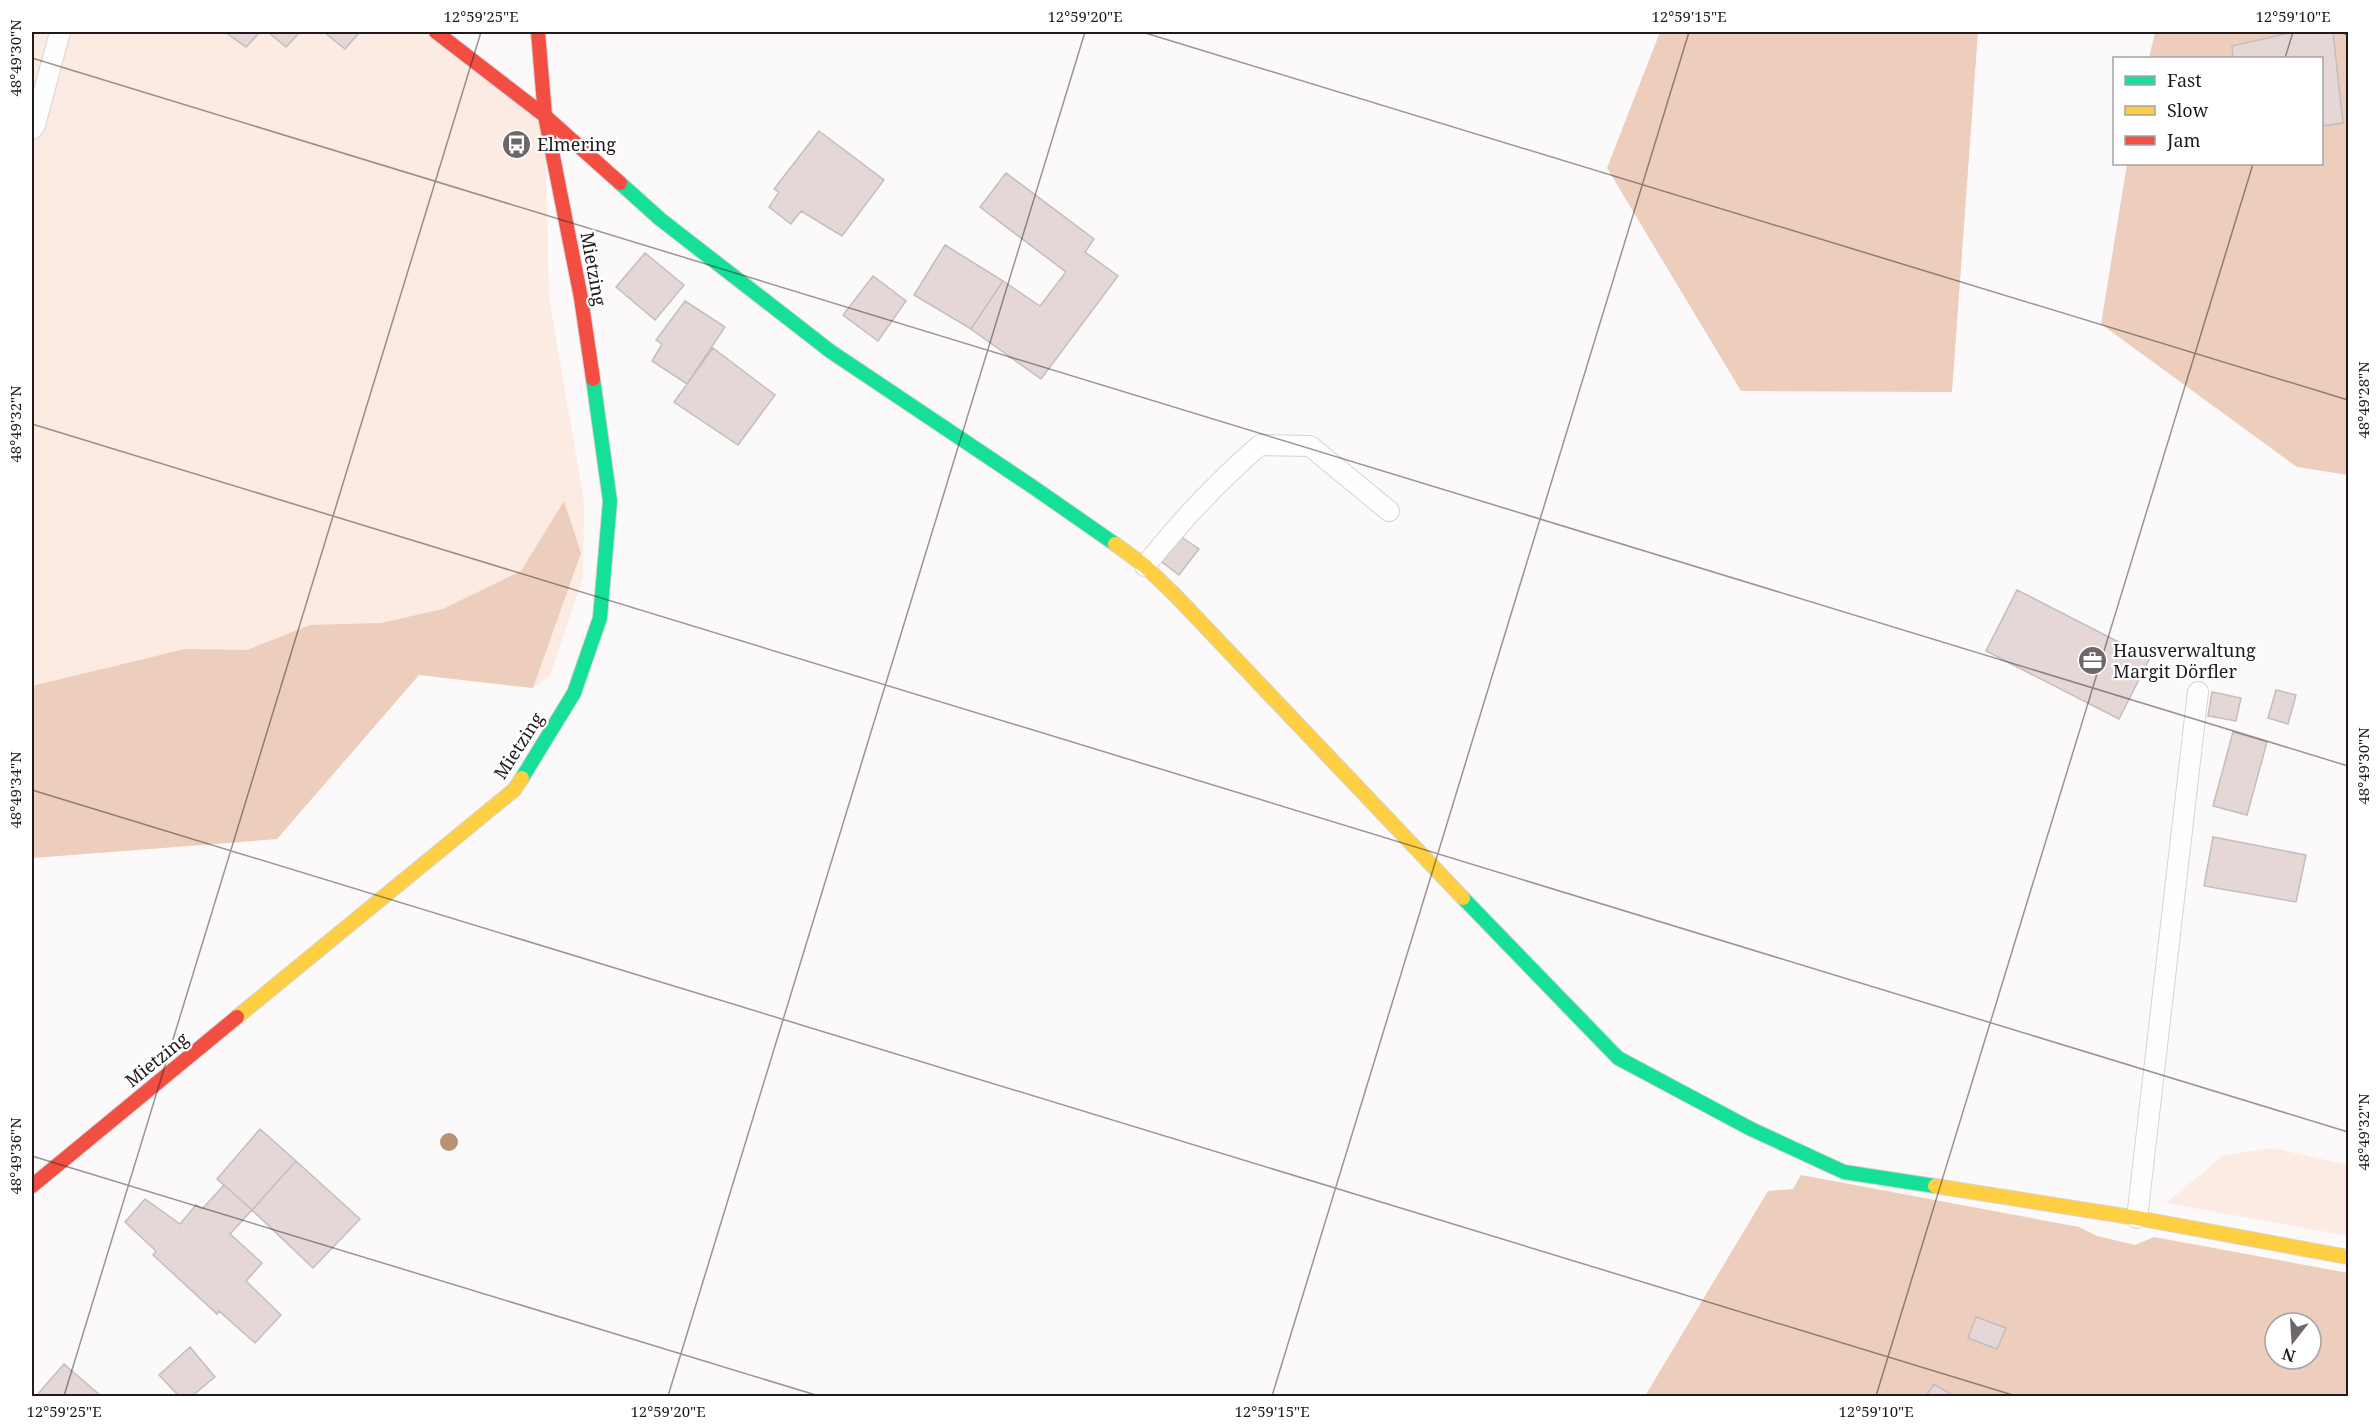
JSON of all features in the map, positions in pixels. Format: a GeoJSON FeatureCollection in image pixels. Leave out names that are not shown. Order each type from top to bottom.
{"type":"FeatureCollection","features":[{"type":"Feature","properties":{"kind":"street"},"geometry":{"type":"LineString","coordinates":[[436,32],[545,116],[660,219],[830,351],[1033,487],[1145,566],[1618,1058],[1751,1129],[1844,1172],[2137,1218],[2349,1257]]}},
{"type":"Feature","properties":{"kind":"street","name":"Mietzing"},"geometry":{"type":"LineString","coordinates":[[32,1186],[514,790],[574,693],[600,618],[610,501],[581,298],[545,116],[538,32]]}},
{"type":"Feature","properties":{"kind":"lane"},"geometry":{"type":"LineString","coordinates":[[32,129],[60,32]]}},
{"type":"Feature","properties":{"kind":"lane"},"geometry":{"type":"LineString","coordinates":[[1145,566],[1182,520],[1224,477],[1260,446],[1310,446],[1389,511]]}},
{"type":"Feature","properties":{"kind":"lane"},"geometry":{"type":"LineString","coordinates":[[2137,1218],[2198,692]]}},
{"type":"Feature","properties":{"kind":"shaded area"},"geometry":{"type":"Polygon","coordinates":[[[32,32],[434,32],[545,116],[549,297],[584,502],[583,577],[550,676],[533,688],[419,675],[277,839],[32,858],[32,32]]]}},
{"type":"Feature","properties":{"kind":"shaded area"},"geometry":{"type":"Polygon","coordinates":[[[1660,32],[1978,32],[1952,392],[1741,391],[1607,168],[1660,32]]]}},
{"type":"Feature","properties":{"kind":"shaded area"},"geometry":{"type":"Polygon","coordinates":[[[2155,32],[2348,32],[2348,475],[2297,467],[2101,324],[2127,165],[2323,165],[2323,57],[2149,57],[2155,32]]]}},
{"type":"Feature","properties":{"kind":"shaded area"},"geometry":{"type":"Polygon","coordinates":[[[564,501],[581,553],[533,688],[419,675],[277,839],[32,858],[32,686],[185,649],[247,650],[310,625],[381,623],[443,609],[521,571],[564,501]]]}},
{"type":"Feature","properties":{"kind":"shaded area"},"geometry":{"type":"Polygon","coordinates":[[[2273,1148],[2348,1165],[2348,1236],[2166,1203],[2224,1155],[2273,1148]]]}},
{"type":"Feature","properties":{"kind":"shaded area"},"geometry":{"type":"Polygon","coordinates":[[[1801,1175],[2079,1227],[2097,1236],[2135,1245],[2154,1237],[2348,1273],[2348,1396],[1645,1396],[1768,1191],[1793,1189],[1801,1175]]]}},
{"type":"Feature","properties":{"kind":"building"},"geometry":{"type":"Polygon","coordinates":[[[225,32],[260,32],[246,47],[225,32]]]}},
{"type":"Feature","properties":{"kind":"building"},"geometry":{"type":"Polygon","coordinates":[[[268,32],[300,32],[286,47],[268,32]]]}},
{"type":"Feature","properties":{"kind":"building"},"geometry":{"type":"Polygon","coordinates":[[[324,32],[360,32],[345,49],[324,32]]]}},
{"type":"Feature","properties":{"kind":"building"},"geometry":{"type":"Polygon","coordinates":[[[2294,32],[2333,32],[2343,123],[2323,126],[2323,57],[2233,57],[2232,46],[2294,32]]]}},
{"type":"Feature","properties":{"kind":"building"},"geometry":{"type":"Polygon","coordinates":[[[819,131],[884,180],[842,236],[801,211],[791,224],[769,207],[779,192],[774,189],[819,131]]]}},
{"type":"Feature","properties":{"kind":"building"},"geometry":{"type":"Polygon","coordinates":[[[1006,173],[1094,239],[1085,252],[1118,276],[1041,379],[971,329],[1003,281],[1040,306],[1066,272],[980,207],[1006,173]]]}},
{"type":"Feature","properties":{"kind":"building"},"geometry":{"type":"Polygon","coordinates":[[[945,245],[1003,281],[971,329],[914,295],[945,245]]]}},
{"type":"Feature","properties":{"kind":"building"},"geometry":{"type":"Polygon","coordinates":[[[645,253],[684,285],[655,320],[616,287],[645,253]]]}},
{"type":"Feature","properties":{"kind":"building"},"geometry":{"type":"Polygon","coordinates":[[[873,276],[906,301],[878,341],[843,315],[873,276]]]}},
{"type":"Feature","properties":{"kind":"building"},"geometry":{"type":"Polygon","coordinates":[[[685,301],[725,327],[687,384],[652,361],[662,344],[656,340],[685,301]]]}},
{"type":"Feature","properties":{"kind":"building"},"geometry":{"type":"Polygon","coordinates":[[[713,348],[775,395],[738,445],[674,402],[713,348]]]}},
{"type":"Feature","properties":{"kind":"building"},"geometry":{"type":"Polygon","coordinates":[[[1180,536],[1199,549],[1179,575],[1162,562],[1180,536]]]}},
{"type":"Feature","properties":{"kind":"building"},"geometry":{"type":"Polygon","coordinates":[[[2017,590],[2150,658],[2119,719],[1986,651],[2017,590]]]}},
{"type":"Feature","properties":{"kind":"building"},"geometry":{"type":"Polygon","coordinates":[[[2276,690],[2296,695],[2288,724],[2268,718],[2276,690]]]}},
{"type":"Feature","properties":{"kind":"building"},"geometry":{"type":"Polygon","coordinates":[[[2212,692],[2241,698],[2236,721],[2208,716],[2212,692]]]}},
{"type":"Feature","properties":{"kind":"building"},"geometry":{"type":"Polygon","coordinates":[[[2233,732],[2267,742],[2247,815],[2213,806],[2233,732]]]}},
{"type":"Feature","properties":{"kind":"building"},"geometry":{"type":"Polygon","coordinates":[[[2213,837],[2306,855],[2296,902],[2204,886],[2213,837]]]}},
{"type":"Feature","properties":{"kind":"building"},"geometry":{"type":"Polygon","coordinates":[[[260,1129],[296,1161],[252,1210],[217,1179],[260,1129]]]}},
{"type":"Feature","properties":{"kind":"building"},"geometry":{"type":"Polygon","coordinates":[[[296,1161],[360,1219],[313,1268],[252,1210],[296,1161]]]}},
{"type":"Feature","properties":{"kind":"building"},"geometry":{"type":"Polygon","coordinates":[[[224,1185],[252,1210],[230,1234],[262,1263],[246,1281],[281,1315],[255,1343],[219,1311],[217,1314],[153,1255],[156,1251],[125,1222],[145,1199],[180,1224],[196,1205],[202,1209],[224,1185]]]}},
{"type":"Feature","properties":{"kind":"building"},"geometry":{"type":"Polygon","coordinates":[[[1976,1317],[2006,1328],[1997,1349],[1968,1338],[1976,1317]]]}},
{"type":"Feature","properties":{"kind":"building"},"geometry":{"type":"Polygon","coordinates":[[[190,1347],[215,1377],[192,1396],[179,1396],[159,1375],[190,1347]]]}},
{"type":"Feature","properties":{"kind":"building"},"geometry":{"type":"Polygon","coordinates":[[[64,1364],[101,1396],[36,1396],[64,1364]]]}},
{"type":"Feature","properties":{"kind":"building"},"geometry":{"type":"Polygon","coordinates":[[[1934,1384],[1954,1396],[1926,1396],[1934,1384]]]}},
{"type":"Feature","properties":{"kind":"traffic: fast"},"geometry":{"type":"LineString","coordinates":[[620,183],[660,219],[830,351],[1115,544]]}},
{"type":"Feature","properties":{"kind":"traffic: fast"},"geometry":{"type":"LineString","coordinates":[[522,778],[574,693],[600,618],[610,501],[593,379]]}},
{"type":"Feature","properties":{"kind":"traffic: fast"},"geometry":{"type":"LineString","coordinates":[[1463,898],[1618,1058],[1751,1129],[1844,1172],[1935,1186]]}},
{"type":"Feature","properties":{"kind":"traffic: slow"},"geometry":{"type":"LineString","coordinates":[[1115,544],[1145,566],[1176,596],[1463,898]]}},
{"type":"Feature","properties":{"kind":"traffic: slow"},"geometry":{"type":"LineString","coordinates":[[237,1017],[514,790],[522,778]]}},
{"type":"Feature","properties":{"kind":"traffic: slow"},"geometry":{"type":"LineString","coordinates":[[1935,1186],[2137,1218],[2348,1257]]}},
{"type":"Feature","properties":{"kind":"traffic: jam"},"geometry":{"type":"LineString","coordinates":[[436,32],[545,116],[620,183]]}},
{"type":"Feature","properties":{"kind":"traffic: jam"},"geometry":{"type":"LineString","coordinates":[[538,32],[545,116],[581,298],[593,379]]}},
{"type":"Feature","properties":{"kind":"traffic: jam"},"geometry":{"type":"LineString","coordinates":[[32,1186],[237,1017]]}},
{"type":"Feature","properties":{"kind":"place","name":"Elmering"},"geometry":{"type":"Point","coordinates":[516,145]}},
{"type":"Feature","properties":{"kind":"place","name":"Hausverwaltung Margit Dörfler"},"geometry":{"type":"Point","coordinates":[2092,661]}}]}
